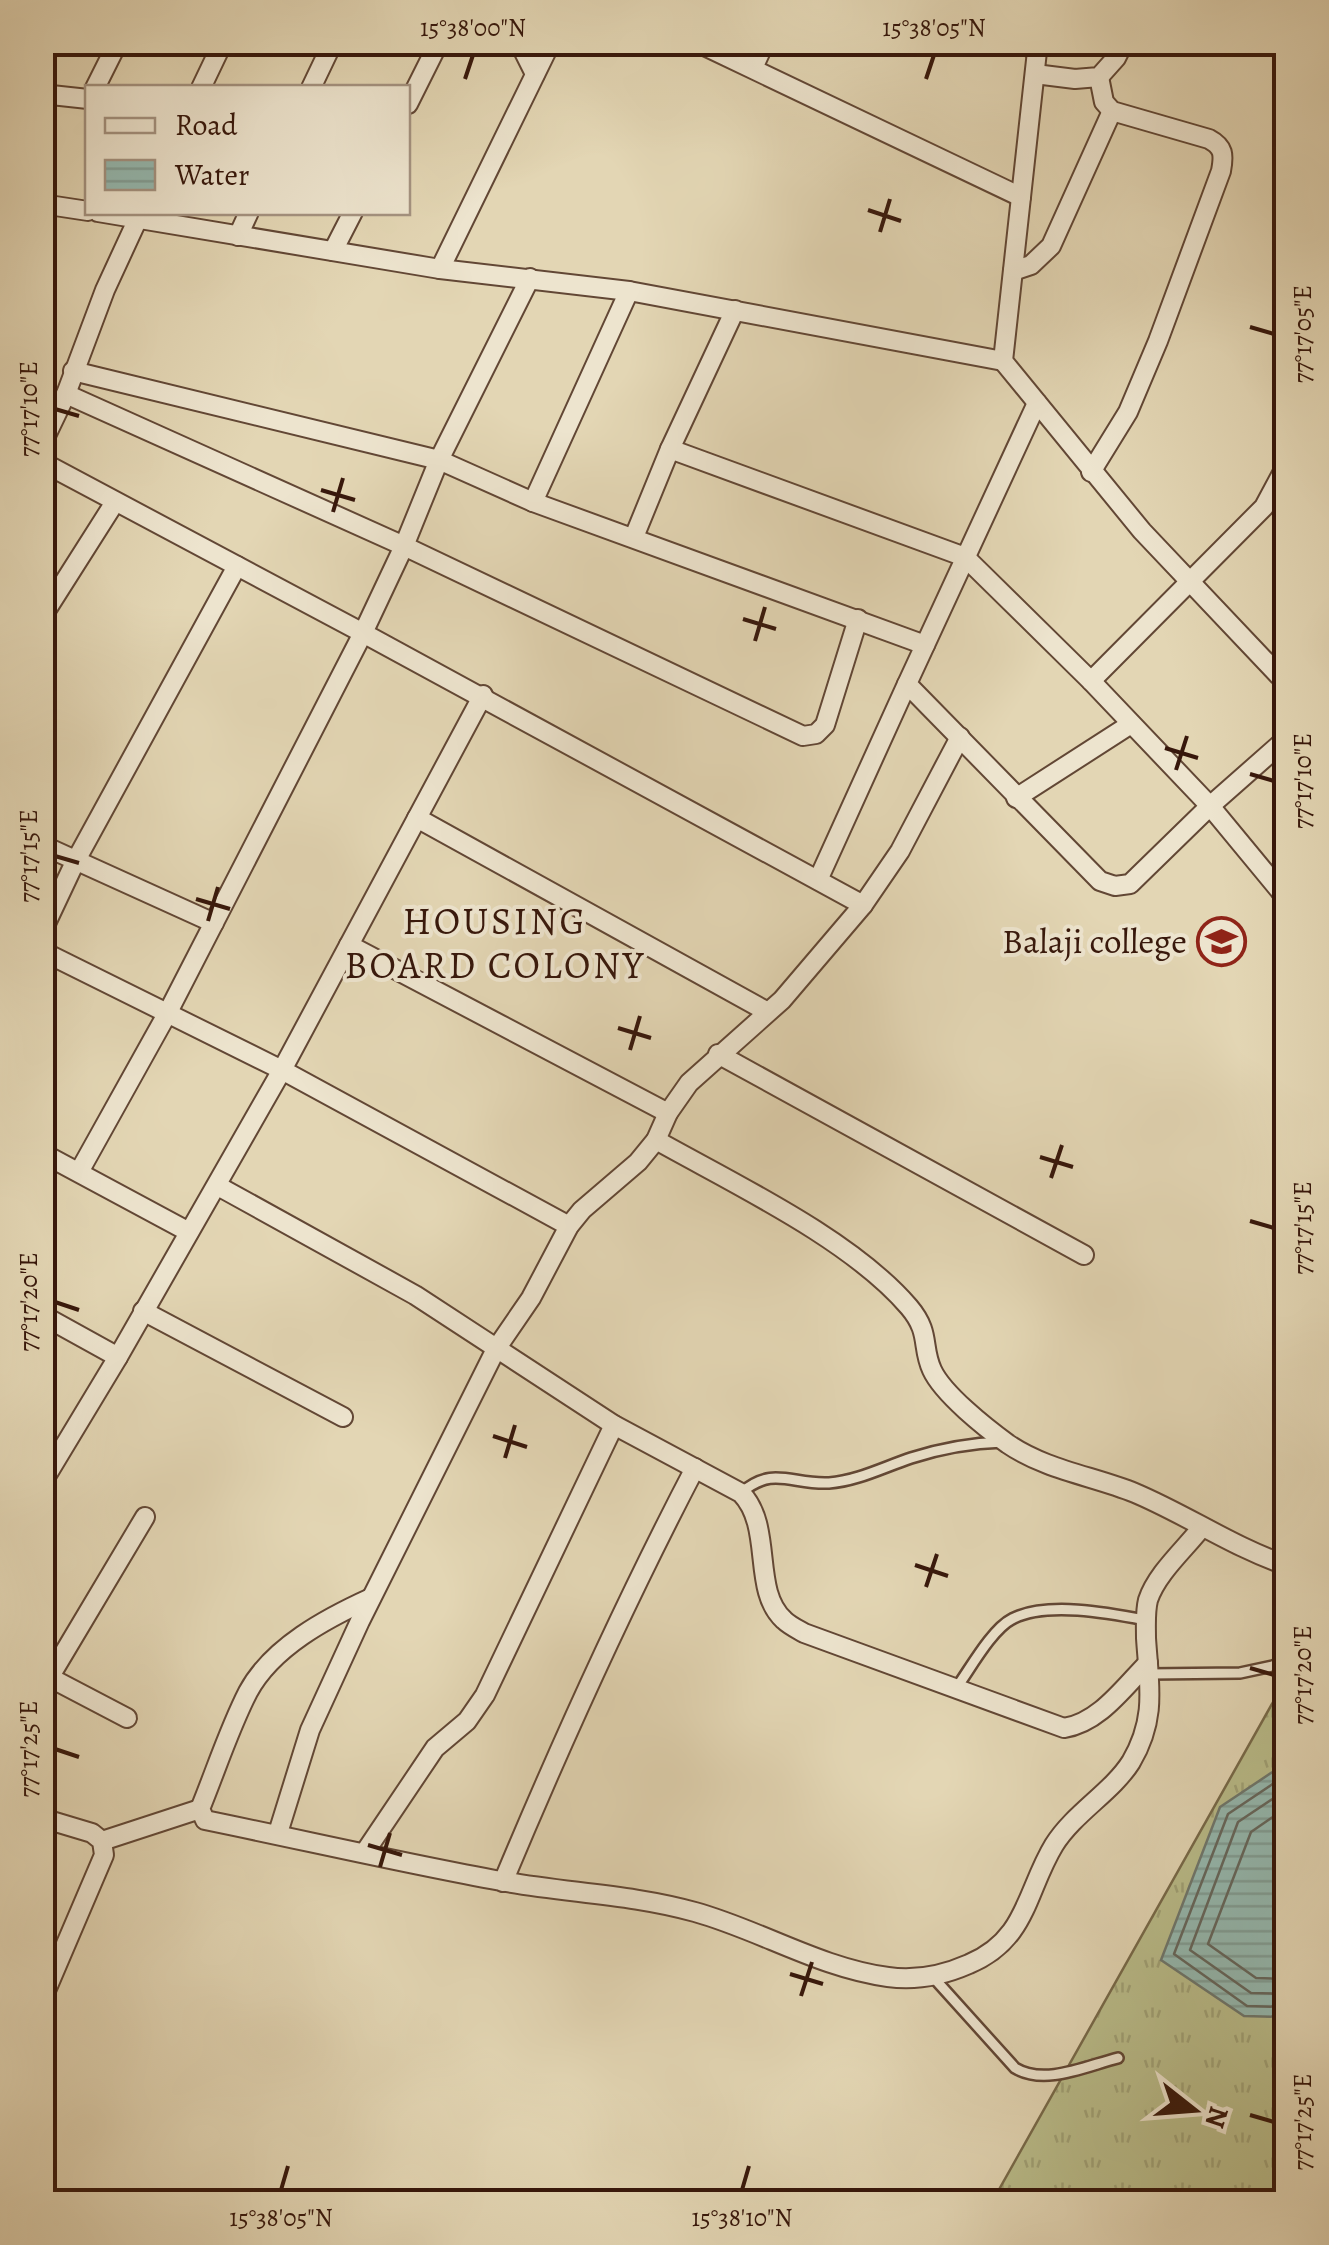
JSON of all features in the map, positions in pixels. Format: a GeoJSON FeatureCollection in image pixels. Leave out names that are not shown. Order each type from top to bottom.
{"type":"FeatureCollection","features":[{"type":"Feature","properties":{"kind":"street"},"geometry":{"type":"LineString","coordinates":[[96,85],[118,42]]}},
{"type":"Feature","properties":{"kind":"street"},"geometry":{"type":"LineString","coordinates":[[202,85],[224,42]]}},
{"type":"Feature","properties":{"kind":"street"},"geometry":{"type":"LineString","coordinates":[[312,85],[333,42]]}},
{"type":"Feature","properties":{"kind":"street"},"geometry":{"type":"LineString","coordinates":[[410,100],[438,42]]}},
{"type":"Feature","properties":{"kind":"street"},"geometry":{"type":"LineString","coordinates":[[519,42],[536,74]]}},
{"type":"Feature","properties":{"kind":"street"},"geometry":{"type":"LineString","coordinates":[[440,269],[550,42]]}},
{"type":"Feature","properties":{"kind":"street"},"geometry":{"type":"LineString","coordinates":[[696,42],[1021,196]]}},
{"type":"Feature","properties":{"kind":"street"},"geometry":{"type":"LineString","coordinates":[[752,68],[765,42]]}},
{"type":"Feature","properties":{"kind":"street"},"geometry":{"type":"LineString","coordinates":[[1003,361],[1038,47],[1019,42]]}},
{"type":"Feature","properties":{"kind":"street"},"geometry":{"type":"LineString","coordinates":[[1035,74],[1075,79],[1099,77],[1124,42]]}},
{"type":"Feature","properties":{"kind":"street"},"geometry":{"type":"LineString","coordinates":[[1091,472],[1128,412],[1158,342],[1216,187],[1224,154],[1209,138],[1112,111],[1104,102],[1099,77]]}},
{"type":"Feature","properties":{"kind":"street"},"geometry":{"type":"LineString","coordinates":[[42,94],[85,99]]}},
{"type":"Feature","properties":{"kind":"street"},"geometry":{"type":"LineString","coordinates":[[1013,271],[1031,266],[1051,246],[1112,111]]}},
{"type":"Feature","properties":{"kind":"street"},"geometry":{"type":"LineString","coordinates":[[42,204],[85,211]]}},
{"type":"Feature","properties":{"kind":"street"},"geometry":{"type":"LineString","coordinates":[[238,236],[248,215]]}},
{"type":"Feature","properties":{"kind":"street"},"geometry":{"type":"LineString","coordinates":[[333,251],[351,215]]}},
{"type":"Feature","properties":{"kind":"street"},"geometry":{"type":"LineString","coordinates":[[42,444],[139,216],[440,269],[629,291],[1003,361],[1091,472],[1286,683]]}},
{"type":"Feature","properties":{"kind":"street"},"geometry":{"type":"LineString","coordinates":[[79,1172],[167,1014],[362,633],[439,460],[530,278]]}},
{"type":"Feature","properties":{"kind":"street"},"geometry":{"type":"LineString","coordinates":[[533,502],[629,291]]}},
{"type":"Feature","properties":{"kind":"street"},"geometry":{"type":"LineString","coordinates":[[634,537],[735,310]]}},
{"type":"Feature","properties":{"kind":"street"},"geometry":{"type":"LineString","coordinates":[[73,371],[439,460],[533,502],[925,645]]}},
{"type":"Feature","properties":{"kind":"street"},"geometry":{"type":"LineString","coordinates":[[66,394],[404,546],[803,736],[816,734],[825,725],[858,619]]}},
{"type":"Feature","properties":{"kind":"street"},"geometry":{"type":"LineString","coordinates":[[818,880],[1038,403]]}},
{"type":"Feature","properties":{"kind":"street"},"geometry":{"type":"LineString","coordinates":[[670,449],[965,557],[1210,806],[1286,898]]}},
{"type":"Feature","properties":{"kind":"street"},"geometry":{"type":"LineString","coordinates":[[42,462],[483,696],[863,905]]}},
{"type":"Feature","properties":{"kind":"street"},"geometry":{"type":"LineString","coordinates":[[1091,681],[1264,508],[1286,466]]}},
{"type":"Feature","properties":{"kind":"street"},"geometry":{"type":"LineString","coordinates":[[42,617],[115,502]]}},
{"type":"Feature","properties":{"kind":"street"},"geometry":{"type":"LineString","coordinates":[[42,932],[74,862],[237,566]]}},
{"type":"Feature","properties":{"kind":"street"},"geometry":{"type":"LineString","coordinates":[[907,684],[1100,881],[1116,886],[1130,884],[1286,739]]}},
{"type":"Feature","properties":{"kind":"street"},"geometry":{"type":"LineString","coordinates":[[42,1482],[218,1186],[483,696]]}},
{"type":"Feature","properties":{"kind":"street"},"geometry":{"type":"LineString","coordinates":[[1016,798],[1131,724]]}},
{"type":"Feature","properties":{"kind":"street"},"geometry":{"type":"LineString","coordinates":[[278,1833],[310,1730],[371,1598],[496,1349],[530,1298],[569,1226],[638,1162],[656,1140],[668,1113],[689,1084],[797,983],[863,905],[900,852],[960,736]]}},
{"type":"Feature","properties":{"kind":"street"},"geometry":{"type":"LineString","coordinates":[[417,818],[766,1012]]}},
{"type":"Feature","properties":{"kind":"street"},"geometry":{"type":"LineString","coordinates":[[42,845],[214,923]]}},
{"type":"Feature","properties":{"kind":"street"},"geometry":{"type":"LineString","coordinates":[[349,945],[668,1113]]}},
{"type":"Feature","properties":{"kind":"street"},"geometry":{"type":"LineString","coordinates":[[42,951],[282,1070],[569,1226]]}},
{"type":"Feature","properties":{"kind":"street"},"geometry":{"type":"LineString","coordinates":[[718,1054],[1084,1254]]}},
{"type":"Feature","properties":{"kind":"street"},"geometry":{"type":"LineString","coordinates":[[656,1140],[801,1222],[877,1278],[909,1308],[926,1334],[930,1368],[943,1388],[1006,1442],[1057,1468],[1136,1494],[1249,1552],[1286,1565]]}},
{"type":"Feature","properties":{"kind":"street"},"geometry":{"type":"LineString","coordinates":[[42,1153],[188,1232]]}},
{"type":"Feature","properties":{"kind":"street"},"geometry":{"type":"LineString","coordinates":[[218,1186],[415,1295],[614,1426],[741,1493],[757,1518],[771,1604],[783,1619],[833,1646],[1064,1728],[1080,1726],[1148,1668]]}},
{"type":"Feature","properties":{"kind":"street"},"geometry":{"type":"LineString","coordinates":[[144,1311],[343,1418]]}},
{"type":"Feature","properties":{"kind":"street"},"geometry":{"type":"LineString","coordinates":[[42,1315],[118,1357]]}},
{"type":"Feature","properties":{"kind":"street"},"geometry":{"type":"LineString","coordinates":[[365,1852],[435,1748],[467,1720],[485,1695],[614,1426]]}},
{"type":"Feature","properties":{"kind":"street"},"geometry":{"type":"LineString","coordinates":[[503,1882],[575,1710],[694,1468]]}},
{"type":"Feature","properties":{"kind":"street"},"geometry":{"type":"LineString","coordinates":[[127,1718],[46,1676],[144,1518]]}},
{"type":"Feature","properties":{"kind":"street"},"geometry":{"type":"LineString","coordinates":[[371,1598],[324,1620],[292,1644],[255,1681],[200,1808],[204,1820],[503,1882],[634,1898],[698,1912],[834,1964],[890,1977],[933,1977],[973,1963],[1006,1941],[1026,1912],[1054,1845],[1084,1808],[1128,1766],[1147,1731],[1151,1699],[1145,1620],[1148,1601],[1156,1584],[1202,1528]]}},
{"type":"Feature","properties":{"kind":"street"},"geometry":{"type":"LineString","coordinates":[[102,1841],[200,1808]]}},
{"type":"Feature","properties":{"kind":"street"},"geometry":{"type":"LineString","coordinates":[[42,1818],[92,1834],[102,1841],[104,1855],[42,2000]]}},
{"type":"Feature","properties":{"kind":"lane"},"geometry":{"type":"LineString","coordinates":[[741,1493],[756,1480],[775,1477],[823,1484],[844,1482],[961,1444],[1006,1442]]}},
{"type":"Feature","properties":{"kind":"lane"},"geometry":{"type":"LineString","coordinates":[[957,1687],[1000,1628],[1011,1619],[1064,1610],[1109,1612],[1145,1620]]}},
{"type":"Feature","properties":{"kind":"lane"},"geometry":{"type":"LineString","coordinates":[[1148,1668],[1240,1673],[1286,1663]]}},
{"type":"Feature","properties":{"kind":"lane"},"geometry":{"type":"LineString","coordinates":[[933,1977],[1015,2068],[1025,2074],[1050,2075],[1118,2058]]}},
{"type":"Feature","properties":{"kind":"green space"},"geometry":{"type":"Polygon","coordinates":[[[1286,1679],[1286,2202],[992,2202],[1286,1679]]]}},
{"type":"Feature","properties":{"kind":"water"},"geometry":{"type":"Polygon","coordinates":[[[1286,1763],[1286,2017],[1244,2016],[1161,1960],[1220,1807],[1286,1763]]]}},
{"type":"Feature","properties":{"kind":"place","name":"Balaji college"},"geometry":{"type":"Point","coordinates":[1222,941]}},
{"type":"Feature","properties":{"kind":"district","name":"HOUSING BOARD COLONY"},"geometry":{"type":"Point","coordinates":[495,943]}}]}
